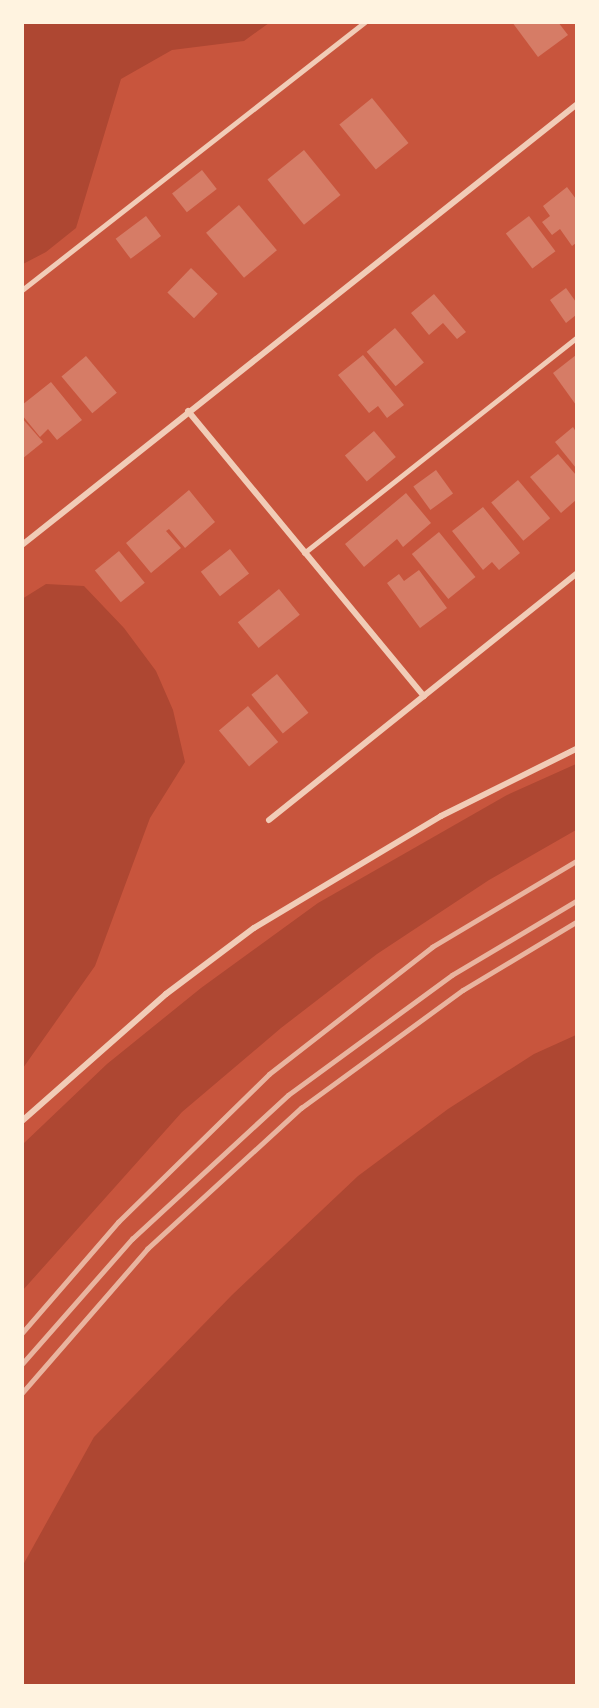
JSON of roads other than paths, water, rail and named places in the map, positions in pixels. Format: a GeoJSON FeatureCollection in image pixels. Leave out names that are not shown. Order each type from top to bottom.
{"type":"FeatureCollection","features":[{"type":"Feature","properties":{"kind":"street"},"geometry":{"type":"LineString","coordinates":[[22,545],[576,105]]}},
{"type":"Feature","properties":{"kind":"street"},"geometry":{"type":"LineString","coordinates":[[188,411],[424,696]]}},
{"type":"Feature","properties":{"kind":"street"},"geometry":{"type":"LineString","coordinates":[[269,820],[576,574]]}},
{"type":"Feature","properties":{"kind":"street"},"geometry":{"type":"LineString","coordinates":[[22,1120],[166,994],[254,928],[441,816],[576,749]]}},
{"type":"Feature","properties":{"kind":"lane"},"geometry":{"type":"LineString","coordinates":[[22,290],[365,22]]}},
{"type":"Feature","properties":{"kind":"lane"},"geometry":{"type":"LineString","coordinates":[[304,553],[576,338]]}},
{"type":"Feature","properties":{"kind":"railway"},"geometry":{"type":"LineString","coordinates":[[22,1333],[118,1222],[269,1074],[432,947],[576,861]]}},
{"type":"Feature","properties":{"kind":"railway"},"geometry":{"type":"LineString","coordinates":[[22,1364],[132,1239],[288,1095],[452,975],[576,901]]}},
{"type":"Feature","properties":{"kind":"railway"},"geometry":{"type":"LineString","coordinates":[[22,1393],[147,1249],[301,1108],[463,990],[576,922]]}}]}
